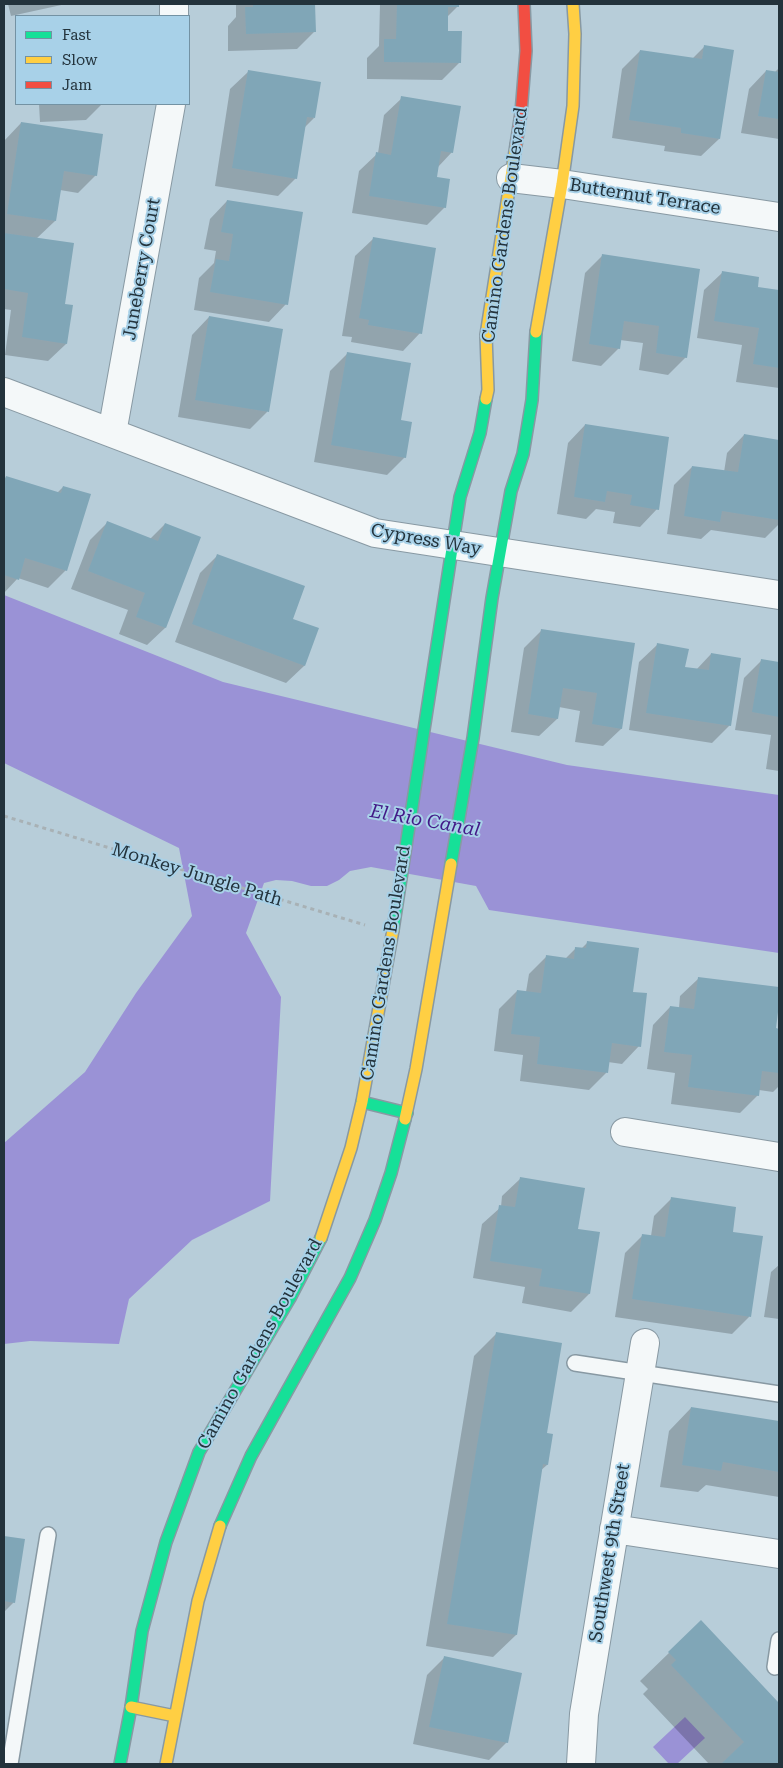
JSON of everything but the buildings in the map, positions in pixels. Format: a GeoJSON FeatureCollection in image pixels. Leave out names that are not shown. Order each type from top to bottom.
{"type":"FeatureCollection","features":[{"type":"Feature","properties":{"kind":"street","name":"Camino Gardens Boulevard"},"geometry":{"type":"LineString","coordinates":[[120,1764],[131,1707],[142,1631],[166,1542],[199,1452],[290,1298],[323,1234],[351,1148],[362,1102],[392,933],[460,497],[480,433],[488,390],[486,335],[521,114],[526,51],[524,4]]}},
{"type":"Feature","properties":{"kind":"street"},"geometry":{"type":"LineString","coordinates":[[166,1764],[198,1601],[223,1517],[250,1456],[350,1278],[375,1220],[391,1173],[407,1113],[473,738],[492,598],[511,491],[523,454],[532,400],[536,332],[562,184],[573,106],[575,34],[573,4]]}},
{"type":"Feature","properties":{"kind":"street","name":"Juneberry Court"},"geometry":{"type":"LineString","coordinates":[[112,433],[171,105]]}},
{"type":"Feature","properties":{"kind":"street","name":"Butternut Terrace"},"geometry":{"type":"LineString","coordinates":[[512,178],[779,217]]}},
{"type":"Feature","properties":{"kind":"street","name":"Cypress Way"},"geometry":{"type":"LineString","coordinates":[[4,392],[374,533],[779,595]]}},
{"type":"Feature","properties":{"kind":"street"},"geometry":{"type":"LineString","coordinates":[[362,1102],[407,1113]]}},
{"type":"Feature","properties":{"kind":"street"},"geometry":{"type":"LineString","coordinates":[[625,1132],[779,1157]]}},
{"type":"Feature","properties":{"kind":"street","name":"Southwest 9th Street"},"geometry":{"type":"LineString","coordinates":[[581,1764],[584,1714],[644,1343]]}},
{"type":"Feature","properties":{"kind":"street"},"geometry":{"type":"LineString","coordinates":[[614,1529],[779,1554]]}},
{"type":"Feature","properties":{"kind":"street"},"geometry":{"type":"LineString","coordinates":[[131,1707],[175,1716]]}},
{"type":"Feature","properties":{"kind":"lane"},"geometry":{"type":"LineString","coordinates":[[575,1363],[779,1394]]}},
{"type":"Feature","properties":{"kind":"lane"},"geometry":{"type":"LineString","coordinates":[[10,1764],[48,1535]]}},
{"type":"Feature","properties":{"kind":"lane"},"geometry":{"type":"LineString","coordinates":[[775,1667],[779,1640]]}},
{"type":"Feature","properties":{"kind":"path","name":"Monkey Jungle Path"},"geometry":{"type":"LineString","coordinates":[[4,816],[157,864],[392,933]]}},
{"type":"Feature","properties":{"kind":"water","name":"El Rio Canal"},"geometry":{"type":"Polygon","coordinates":[[[4,595],[223,682],[567,765],[779,795],[779,953],[489,910],[476,886],[371,867],[350,871],[339,880],[327,886],[311,886],[292,881],[276,880],[264,883],[246,933],[281,997],[270,1201],[192,1240],[129,1299],[119,1344],[30,1341],[4,1344],[4,1143],[85,1072],[136,993],[192,916],[179,848],[4,763],[4,595]]]}},
{"type":"Feature","properties":{"kind":"water"},"geometry":{"type":"Polygon","coordinates":[[[685,1717],[705,1738],[677,1764],[669,1764],[653,1747],[685,1717]]]}},
{"type":"Feature","properties":{"kind":"traffic: fast"},"geometry":{"type":"LineString","coordinates":[[451,864],[473,738],[492,598],[511,491],[523,454],[532,400],[536,332]]}},
{"type":"Feature","properties":{"kind":"traffic: fast"},"geometry":{"type":"LineString","coordinates":[[393,930],[460,497],[480,433],[486,399]]}},
{"type":"Feature","properties":{"kind":"traffic: fast"},"geometry":{"type":"LineString","coordinates":[[362,1102],[407,1113]]}},
{"type":"Feature","properties":{"kind":"traffic: fast"},"geometry":{"type":"LineString","coordinates":[[220,1526],[251,1456],[350,1278],[375,1220],[391,1173],[405,1119]]}},
{"type":"Feature","properties":{"kind":"traffic: fast"},"geometry":{"type":"LineString","coordinates":[[120,1764],[131,1707],[142,1631],[166,1542],[199,1452],[290,1298],[321,1238]]}},
{"type":"Feature","properties":{"kind":"traffic: slow"},"geometry":{"type":"LineString","coordinates":[[536,332],[562,184],[573,106],[575,34],[573,4]]}},
{"type":"Feature","properties":{"kind":"traffic: slow"},"geometry":{"type":"LineString","coordinates":[[486,399],[488,390],[486,335],[516,145]]}},
{"type":"Feature","properties":{"kind":"traffic: slow"},"geometry":{"type":"LineString","coordinates":[[405,1119],[416,1069],[451,864]]}},
{"type":"Feature","properties":{"kind":"traffic: slow"},"geometry":{"type":"LineString","coordinates":[[321,1238],[351,1148],[362,1102],[393,930]]}},
{"type":"Feature","properties":{"kind":"traffic: slow"},"geometry":{"type":"LineString","coordinates":[[166,1764],[198,1601],[220,1526]]}},
{"type":"Feature","properties":{"kind":"traffic: slow"},"geometry":{"type":"LineString","coordinates":[[131,1707],[175,1716]]}},
{"type":"Feature","properties":{"kind":"traffic: jam"},"geometry":{"type":"LineString","coordinates":[[516,145],[521,113],[526,51],[524,4]]}}]}
